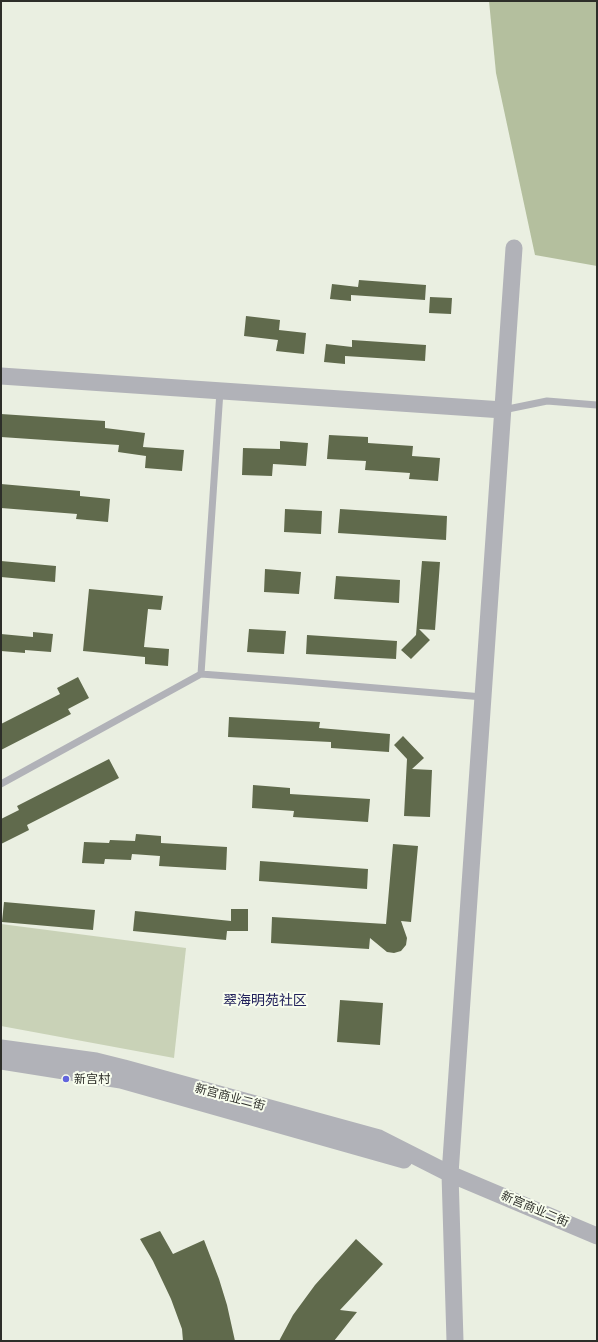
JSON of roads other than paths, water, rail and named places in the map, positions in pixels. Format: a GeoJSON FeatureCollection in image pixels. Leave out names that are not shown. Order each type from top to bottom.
{"type":"FeatureCollection","features":[{"type":"Feature","properties":{"kind":"street"},"geometry":{"type":"LineString","coordinates":[[455,1341],[450,1174],[514,248]]}},
{"type":"Feature","properties":{"kind":"street"},"geometry":{"type":"LineString","coordinates":[[1,376],[502,410]]}},
{"type":"Feature","properties":{"kind":"street","name":"新宫商业二街"},"geometry":{"type":"LineString","coordinates":[[1,1048],[96,1061],[378,1138],[450,1174],[597,1236]]}},
{"type":"Feature","properties":{"kind":"street","name":"新宫商业二街"},"geometry":{"type":"LineString","coordinates":[[1,1061],[121,1080],[373,1150],[450,1174]]}},
{"type":"Feature","properties":{"kind":"lane"},"geometry":{"type":"LineString","coordinates":[[201,674],[220,391]]}},
{"type":"Feature","properties":{"kind":"lane"},"geometry":{"type":"LineString","coordinates":[[502,410],[547,401],[597,405]]}},
{"type":"Feature","properties":{"kind":"lane"},"geometry":{"type":"LineString","coordinates":[[1,784],[201,674],[293,680],[483,697]]}},
{"type":"Feature","properties":{"kind":"place","name":"新宫村"},"geometry":{"type":"Point","coordinates":[66,1079]}},
{"type":"Feature","properties":{"kind":"district","name":"翠海明苑社区"},"geometry":{"type":"Point","coordinates":[265,1000]}}]}
